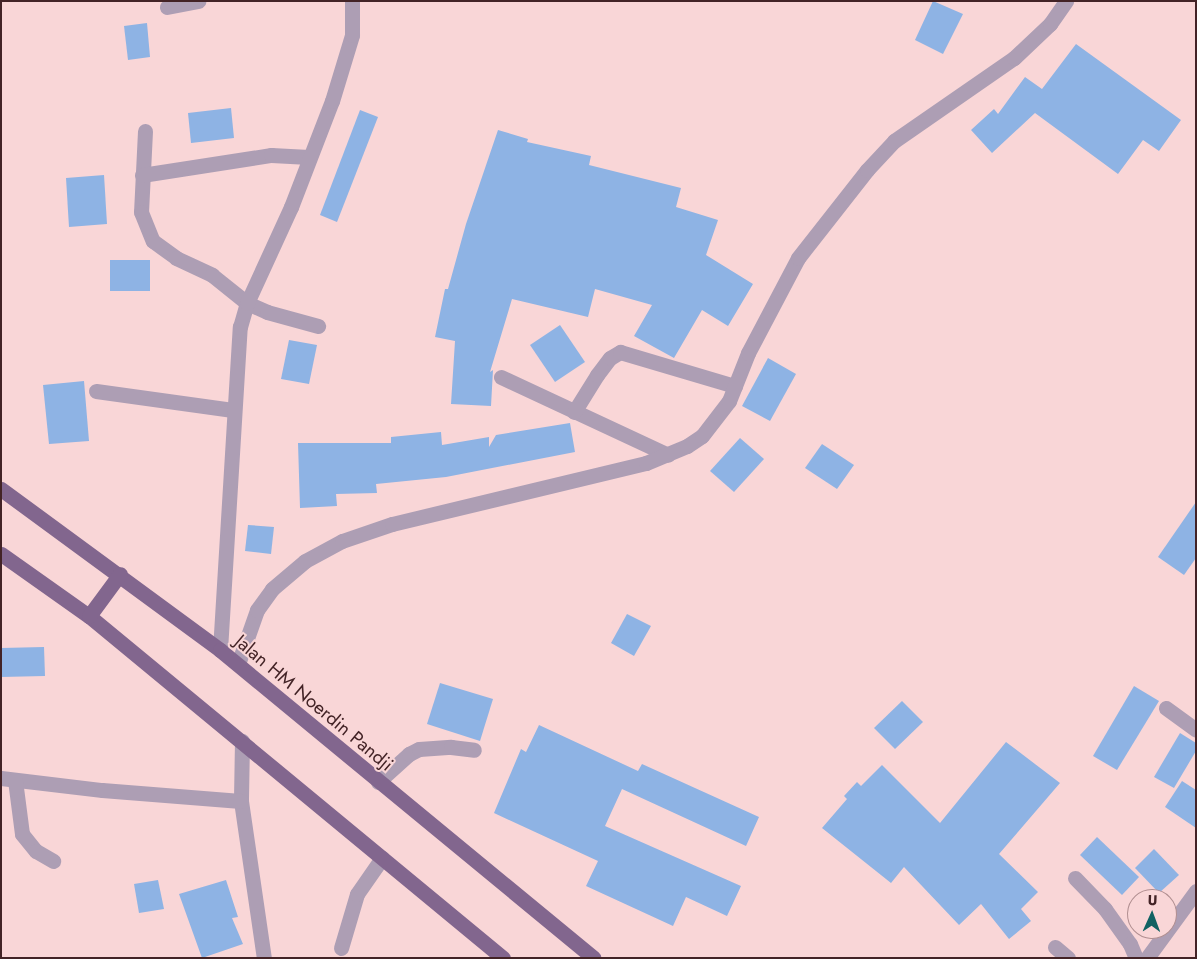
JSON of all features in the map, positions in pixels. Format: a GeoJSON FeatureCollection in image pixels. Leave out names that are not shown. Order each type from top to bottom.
{"type":"FeatureCollection","features":[{"type":"Feature","properties":{"kind":"main road","name":"Jalan HM Noerdin Pandji"},"geometry":{"type":"LineString","coordinates":[[1,489],[120,574],[238,664],[378,782],[594,958]]}},
{"type":"Feature","properties":{"kind":"main road"},"geometry":{"type":"LineString","coordinates":[[1,554],[89,616],[503,958]]}},
{"type":"Feature","properties":{"kind":"main road"},"geometry":{"type":"LineString","coordinates":[[89,616],[120,574]]}},
{"type":"Feature","properties":{"kind":"street"},"geometry":{"type":"LineString","coordinates":[[167,7],[198,1]]}},
{"type":"Feature","properties":{"kind":"street"},"geometry":{"type":"LineString","coordinates":[[220,650],[237,347],[247,303],[291,207],[352,35],[352,1]]}},
{"type":"Feature","properties":{"kind":"street"},"geometry":{"type":"LineString","coordinates":[[238,664],[258,610],[272,589],[305,561],[342,541],[392,524],[602,475],[668,455],[702,436],[716,422],[735,386],[773,301],[798,258],[867,170],[894,141],[1014,58],[1050,24],[1066,1]]}},
{"type":"Feature","properties":{"kind":"street"},"geometry":{"type":"LineString","coordinates":[[145,131],[141,212],[154,241],[176,258],[212,275],[247,303],[268,312],[318,326]]}},
{"type":"Feature","properties":{"kind":"street"},"geometry":{"type":"LineString","coordinates":[[142,175],[271,155],[309,157]]}},
{"type":"Feature","properties":{"kind":"street"},"geometry":{"type":"LineString","coordinates":[[574,412],[610,358],[620,352],[735,386]]}},
{"type":"Feature","properties":{"kind":"street"},"geometry":{"type":"LineString","coordinates":[[501,377],[668,455]]}},
{"type":"Feature","properties":{"kind":"street"},"geometry":{"type":"LineString","coordinates":[[96,391],[233,410]]}},
{"type":"Feature","properties":{"kind":"street"},"geometry":{"type":"LineString","coordinates":[[1166,708],[1196,730]]}},
{"type":"Feature","properties":{"kind":"street"},"geometry":{"type":"LineString","coordinates":[[242,741],[241,801],[264,958]]}},
{"type":"Feature","properties":{"kind":"street"},"geometry":{"type":"LineString","coordinates":[[378,782],[410,754],[419,749],[451,747],[474,750]]}},
{"type":"Feature","properties":{"kind":"street"},"geometry":{"type":"LineString","coordinates":[[52,861],[36,851],[22,834],[8,779],[241,801]]}},
{"type":"Feature","properties":{"kind":"street"},"geometry":{"type":"LineString","coordinates":[[341,948],[357,894],[382,858]]}},
{"type":"Feature","properties":{"kind":"street"},"geometry":{"type":"LineString","coordinates":[[1075,878],[1105,909],[1130,944],[1136,958]]}},
{"type":"Feature","properties":{"kind":"street"},"geometry":{"type":"LineString","coordinates":[[1147,958],[1196,891]]}},
{"type":"Feature","properties":{"kind":"street"},"geometry":{"type":"LineString","coordinates":[[1056,948],[1068,958]]}},
{"type":"Feature","properties":{"kind":"building"},"geometry":{"type":"Polygon","coordinates":[[[933,1],[963,14],[943,54],[915,40],[933,1]]]}},
{"type":"Feature","properties":{"kind":"building"},"geometry":{"type":"Polygon","coordinates":[[[147,23],[150,57],[128,60],[124,26],[147,23]]]}},
{"type":"Feature","properties":{"kind":"building"},"geometry":{"type":"Polygon","coordinates":[[[1076,44],[1181,120],[1159,151],[1143,140],[1118,174],[1035,113],[992,153],[971,130],[994,109],[998,114],[1025,77],[1042,89],[1076,44]]]}},
{"type":"Feature","properties":{"kind":"building"},"geometry":{"type":"Polygon","coordinates":[[[231,108],[234,138],[191,143],[188,113],[231,108]]]}},
{"type":"Feature","properties":{"kind":"building"},"geometry":{"type":"Polygon","coordinates":[[[360,110],[378,117],[337,222],[320,215],[360,110]]]}},
{"type":"Feature","properties":{"kind":"building"},"geometry":{"type":"Polygon","coordinates":[[[498,130],[528,139],[527,142],[591,156],[589,165],[681,188],[676,207],[718,220],[706,255],[753,284],[728,326],[702,310],[674,358],[634,336],[652,305],[595,289],[588,317],[512,299],[490,372],[493,370],[491,406],[451,404],[455,341],[435,337],[445,289],[448,289],[466,224],[498,130]]]}},
{"type":"Feature","properties":{"kind":"building"},"geometry":{"type":"Polygon","coordinates":[[[104,175],[107,224],[69,227],[66,178],[104,175]]]}},
{"type":"Feature","properties":{"kind":"building"},"geometry":{"type":"Polygon","coordinates":[[[110,260],[150,260],[150,291],[110,291],[110,260]]]}},
{"type":"Feature","properties":{"kind":"building"},"geometry":{"type":"Polygon","coordinates":[[[560,325],[585,362],[555,382],[530,345],[560,325]]]}},
{"type":"Feature","properties":{"kind":"building"},"geometry":{"type":"Polygon","coordinates":[[[289,340],[317,345],[309,384],[281,379],[289,340]]]}},
{"type":"Feature","properties":{"kind":"building"},"geometry":{"type":"Polygon","coordinates":[[[768,358],[796,374],[770,421],[742,406],[768,358]]]}},
{"type":"Feature","properties":{"kind":"building"},"geometry":{"type":"Polygon","coordinates":[[[84,381],[89,441],[49,444],[43,385],[84,381]]]}},
{"type":"Feature","properties":{"kind":"building"},"geometry":{"type":"Polygon","coordinates":[[[570,423],[575,452],[446,477],[376,484],[377,493],[336,494],[337,506],[300,508],[298,443],[391,443],[391,437],[441,432],[442,445],[489,437],[489,447],[496,435],[570,423]]]}},
{"type":"Feature","properties":{"kind":"building"},"geometry":{"type":"Polygon","coordinates":[[[740,438],[764,459],[734,492],[710,471],[740,438]]]}},
{"type":"Feature","properties":{"kind":"building"},"geometry":{"type":"Polygon","coordinates":[[[822,444],[854,465],[837,489],[805,468],[822,444]]]}},
{"type":"Feature","properties":{"kind":"building"},"geometry":{"type":"Polygon","coordinates":[[[1196,502],[1196,558],[1184,575],[1158,557],[1196,502]]]}},
{"type":"Feature","properties":{"kind":"building"},"geometry":{"type":"Polygon","coordinates":[[[248,525],[274,527],[271,554],[245,551],[248,525]]]}},
{"type":"Feature","properties":{"kind":"building"},"geometry":{"type":"Polygon","coordinates":[[[627,614],[651,626],[634,656],[611,643],[627,614]]]}},
{"type":"Feature","properties":{"kind":"building"},"geometry":{"type":"Polygon","coordinates":[[[44,647],[45,676],[1,677],[1,648],[44,647]]]}},
{"type":"Feature","properties":{"kind":"building"},"geometry":{"type":"Polygon","coordinates":[[[440,683],[493,699],[480,741],[427,724],[440,683]]]}},
{"type":"Feature","properties":{"kind":"building"},"geometry":{"type":"Polygon","coordinates":[[[1134,686],[1159,701],[1117,770],[1093,756],[1134,686]]]}},
{"type":"Feature","properties":{"kind":"building"},"geometry":{"type":"Polygon","coordinates":[[[902,701],[923,722],[895,749],[874,728],[902,701]]]}},
{"type":"Feature","properties":{"kind":"building"},"geometry":{"type":"Polygon","coordinates":[[[539,725],[638,771],[642,764],[759,817],[746,846],[622,789],[605,826],[741,886],[727,916],[686,897],[673,926],[586,886],[598,861],[494,813],[521,749],[526,752],[539,725]]]}},
{"type":"Feature","properties":{"kind":"building"},"geometry":{"type":"Polygon","coordinates":[[[1180,733],[1196,743],[1196,751],[1174,788],[1154,777],[1180,733]]]}},
{"type":"Feature","properties":{"kind":"building"},"geometry":{"type":"Polygon","coordinates":[[[1006,742],[1060,783],[999,854],[1038,892],[1021,909],[1031,921],[1009,939],[981,904],[959,925],[904,867],[891,883],[822,828],[847,799],[844,796],[857,782],[861,786],[882,765],[940,823],[1006,742]]]}},
{"type":"Feature","properties":{"kind":"building"},"geometry":{"type":"Polygon","coordinates":[[[1182,781],[1196,790],[1196,828],[1165,807],[1182,781]]]}},
{"type":"Feature","properties":{"kind":"building"},"geometry":{"type":"Polygon","coordinates":[[[1097,837],[1139,877],[1122,895],[1080,855],[1097,837]]]}},
{"type":"Feature","properties":{"kind":"building"},"geometry":{"type":"Polygon","coordinates":[[[1154,849],[1179,875],[1163,889],[1155,889],[1135,868],[1154,849]]]}},
{"type":"Feature","properties":{"kind":"building"},"geometry":{"type":"Polygon","coordinates":[[[158,880],[164,909],[139,913],[134,884],[158,880]]]}},
{"type":"Feature","properties":{"kind":"building"},"geometry":{"type":"Polygon","coordinates":[[[226,880],[238,917],[232,918],[243,944],[202,958],[179,894],[226,880]]]}}]}
